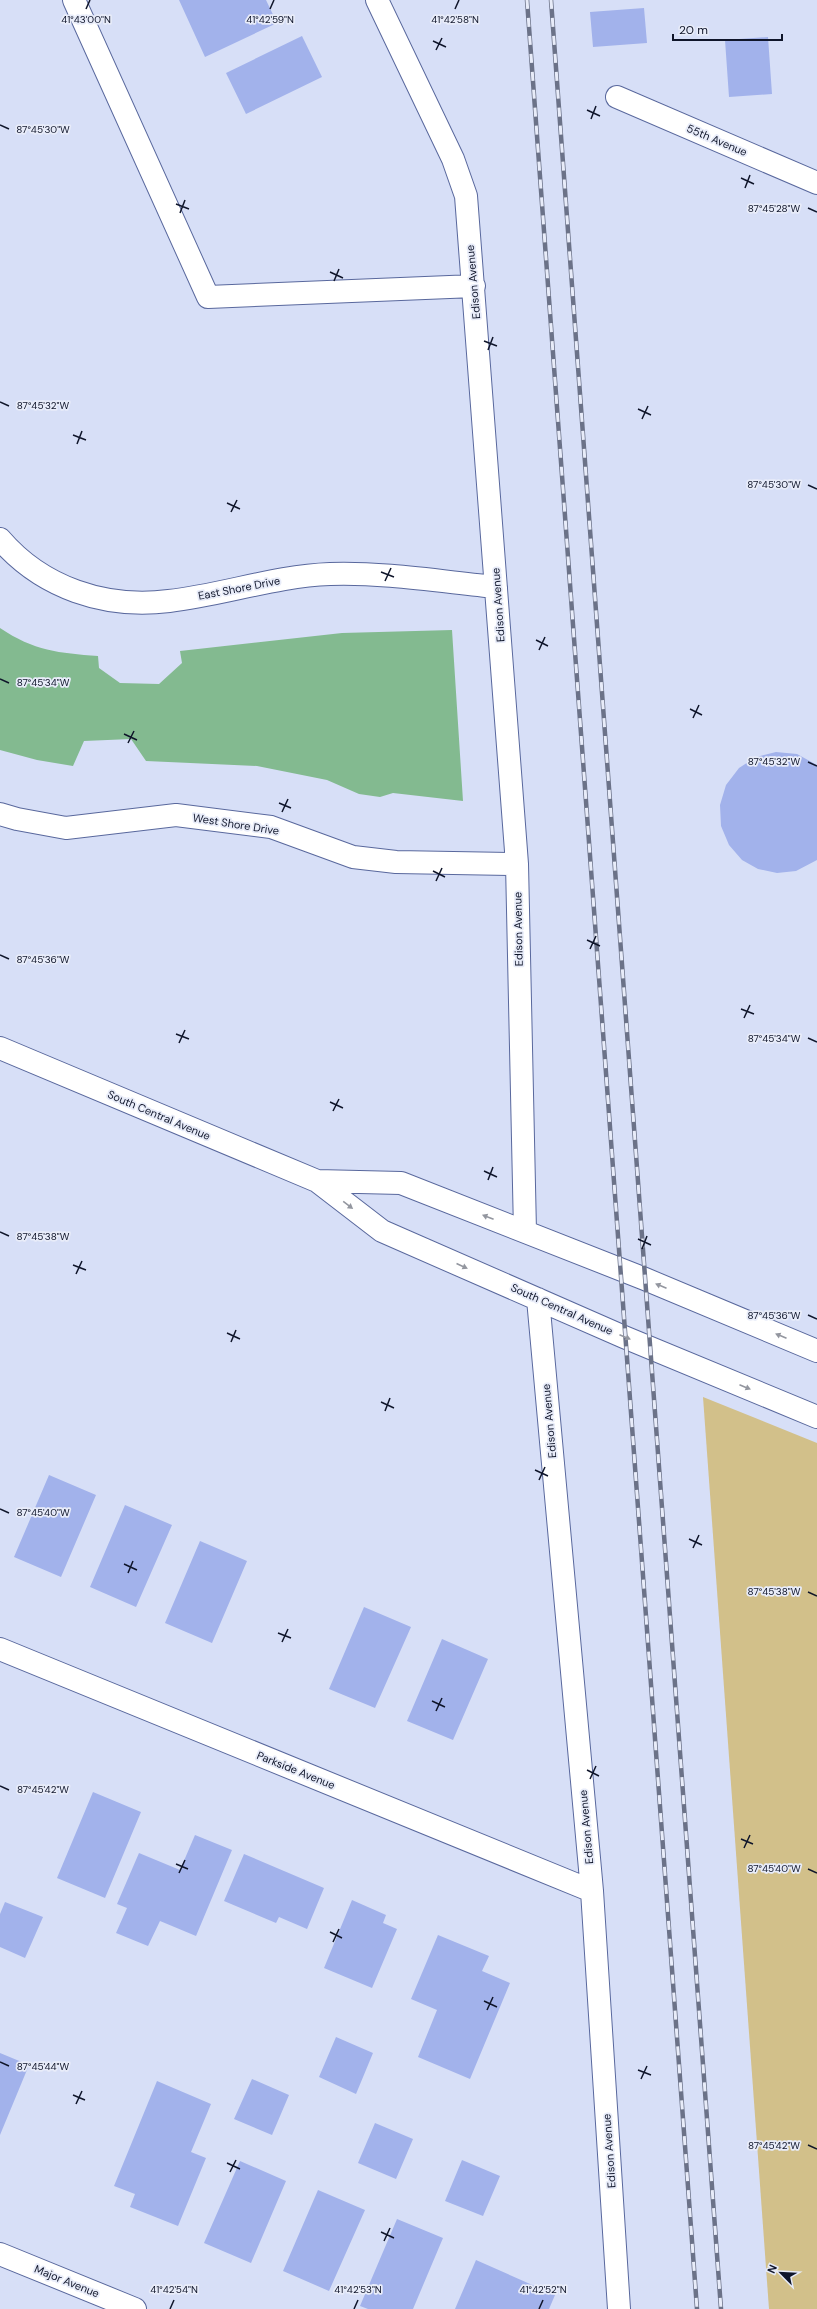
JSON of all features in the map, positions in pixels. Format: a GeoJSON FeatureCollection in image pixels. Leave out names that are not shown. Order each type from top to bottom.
{"type":"FeatureCollection","features":[{"type":"Feature","properties":{"kind":"street"},"geometry":{"type":"LineString","coordinates":[[74,0],[208,297],[474,286]]}},
{"type":"Feature","properties":{"kind":"street","name":"Edison Avenue"},"geometry":{"type":"LineString","coordinates":[[377,0],[453,159],[466,196],[517,864],[525,1231]]}},
{"type":"Feature","properties":{"kind":"street","name":"55th Avenue"},"geometry":{"type":"LineString","coordinates":[[618,97],[817,183]]}},
{"type":"Feature","properties":{"kind":"street","name":"East Shore Drive"},"geometry":{"type":"LineString","coordinates":[[0,539],[16,558],[49,581],[83,594],[124,601],[168,601],[292,578],[330,574],[496,587]]}},
{"type":"Feature","properties":{"kind":"street","name":"West Shore Drive"},"geometry":{"type":"LineString","coordinates":[[0,814],[17,819],[66,828],[176,815],[271,827],[353,857],[396,862],[517,864]]}},
{"type":"Feature","properties":{"kind":"street","name":"South Central Avenue"},"geometry":{"type":"LineString","coordinates":[[0,1048],[317,1181],[382,1231],[817,1417]]}},
{"type":"Feature","properties":{"kind":"street","name":"South Central Avenue"},"geometry":{"type":"LineString","coordinates":[[317,1181],[401,1183],[525,1231],[817,1351]]}},
{"type":"Feature","properties":{"kind":"street","name":"Edison Avenue"},"geometry":{"type":"LineString","coordinates":[[538,1299],[592,1891],[619,2309]]}},
{"type":"Feature","properties":{"kind":"street","name":"Parkside Avenue"},"geometry":{"type":"LineString","coordinates":[[0,1649],[592,1891]]}},
{"type":"Feature","properties":{"kind":"street","name":"Major Avenue"},"geometry":{"type":"LineString","coordinates":[[0,2254],[134,2309]]}},
{"type":"Feature","properties":{"kind":"shaded area"},"geometry":{"type":"Polygon","coordinates":[[[0,628],[24,642],[47,650],[98,656],[99,668],[120,683],[159,684],[182,663],[180,651],[342,633],[452,630],[463,801],[393,793],[380,797],[359,794],[327,780],[257,766],[146,761],[131,739],[84,741],[73,766],[37,760],[0,750],[0,628]]]}},
{"type":"Feature","properties":{"kind":"shaded area"},"geometry":{"type":"Polygon","coordinates":[[[703,1397],[817,1443],[817,2309],[769,2309],[703,1397]]]}},
{"type":"Feature","properties":{"kind":"building"},"geometry":{"type":"Polygon","coordinates":[[[179,0],[266,0],[277,23],[205,57],[179,0]]]}},
{"type":"Feature","properties":{"kind":"building"},"geometry":{"type":"Polygon","coordinates":[[[644,8],[647,43],[593,47],[590,12],[644,8]]]}},
{"type":"Feature","properties":{"kind":"building"},"geometry":{"type":"Polygon","coordinates":[[[302,36],[322,77],[246,114],[226,73],[302,36]]]}},
{"type":"Feature","properties":{"kind":"building"},"geometry":{"type":"Polygon","coordinates":[[[768,37],[772,94],[729,97],[725,40],[768,37]]]}},
{"type":"Feature","properties":{"kind":"building"},"geometry":{"type":"Polygon","coordinates":[[[776,752],[797,754],[817,765],[817,860],[796,871],[777,873],[758,869],[742,860],[729,845],[721,826],[720,805],[726,785],[739,768],[756,757],[776,752]]]}},
{"type":"Feature","properties":{"kind":"building"},"geometry":{"type":"Polygon","coordinates":[[[49,1475],[96,1495],[61,1577],[14,1557],[49,1475]]]}},
{"type":"Feature","properties":{"kind":"building"},"geometry":{"type":"Polygon","coordinates":[[[125,1505],[172,1525],[136,1607],[90,1587],[125,1505]]]}},
{"type":"Feature","properties":{"kind":"building"},"geometry":{"type":"Polygon","coordinates":[[[200,1541],[247,1561],[212,1643],[165,1623],[200,1541]]]}},
{"type":"Feature","properties":{"kind":"building"},"geometry":{"type":"Polygon","coordinates":[[[364,1607],[411,1627],[375,1708],[329,1689],[364,1607]]]}},
{"type":"Feature","properties":{"kind":"building"},"geometry":{"type":"Polygon","coordinates":[[[442,1639],[488,1659],[453,1740],[407,1721],[442,1639]]]}},
{"type":"Feature","properties":{"kind":"building"},"geometry":{"type":"Polygon","coordinates":[[[93,1792],[141,1812],[105,1898],[57,1878],[93,1792]]]}},
{"type":"Feature","properties":{"kind":"building"},"geometry":{"type":"Polygon","coordinates":[[[195,1835],[232,1850],[196,1936],[160,1921],[148,1946],[116,1933],[127,1908],[117,1904],[139,1853],[180,1870],[195,1835]]]}},
{"type":"Feature","properties":{"kind":"building"},"geometry":{"type":"Polygon","coordinates":[[[244,1854],[324,1888],[307,1929],[279,1917],[276,1923],[224,1901],[244,1854]]]}},
{"type":"Feature","properties":{"kind":"building"},"geometry":{"type":"Polygon","coordinates":[[[352,1900],[386,1915],[383,1923],[397,1929],[372,1988],[324,1968],[352,1900]]]}},
{"type":"Feature","properties":{"kind":"building"},"geometry":{"type":"Polygon","coordinates":[[[5,1902],[43,1917],[25,1958],[0,1947],[0,1914],[5,1902]]]}},
{"type":"Feature","properties":{"kind":"building"},"geometry":{"type":"Polygon","coordinates":[[[438,1935],[489,1956],[482,1971],[510,1983],[470,2079],[418,2057],[437,2010],[411,1999],[438,1935]]]}},
{"type":"Feature","properties":{"kind":"building"},"geometry":{"type":"Polygon","coordinates":[[[336,2037],[373,2053],[356,2094],[319,2077],[336,2037]]]}},
{"type":"Feature","properties":{"kind":"building"},"geometry":{"type":"Polygon","coordinates":[[[0,2053],[29,2065],[0,2135],[0,2053]]]}},
{"type":"Feature","properties":{"kind":"building"},"geometry":{"type":"Polygon","coordinates":[[[252,2079],[289,2095],[272,2135],[234,2119],[252,2079]]]}},
{"type":"Feature","properties":{"kind":"building"},"geometry":{"type":"Polygon","coordinates":[[[157,2081],[211,2104],[191,2152],[206,2158],[178,2226],[130,2207],[135,2194],[114,2186],[157,2081]]]}},
{"type":"Feature","properties":{"kind":"building"},"geometry":{"type":"Polygon","coordinates":[[[375,2123],[413,2139],[396,2179],[358,2163],[375,2123]]]}},
{"type":"Feature","properties":{"kind":"building"},"geometry":{"type":"Polygon","coordinates":[[[462,2160],[500,2176],[483,2216],[445,2201],[462,2160]]]}},
{"type":"Feature","properties":{"kind":"building"},"geometry":{"type":"Polygon","coordinates":[[[240,2161],[286,2181],[251,2263],[204,2243],[240,2161]]]}},
{"type":"Feature","properties":{"kind":"building"},"geometry":{"type":"Polygon","coordinates":[[[318,2190],[365,2210],[329,2291],[283,2271],[318,2190]]]}},
{"type":"Feature","properties":{"kind":"building"},"geometry":{"type":"Polygon","coordinates":[[[397,2219],[443,2238],[413,2309],[368,2309],[360,2306],[397,2219]]]}},
{"type":"Feature","properties":{"kind":"building"},"geometry":{"type":"Polygon","coordinates":[[[476,2260],[555,2295],[549,2309],[455,2309],[476,2260]]]}},
{"type":"Feature","properties":{"kind":"railway"},"geometry":{"type":"LineString","coordinates":[[527,0],[697,2309]]}},
{"type":"Feature","properties":{"kind":"railway"},"geometry":{"type":"LineString","coordinates":[[551,0],[721,2309]]}}]}
